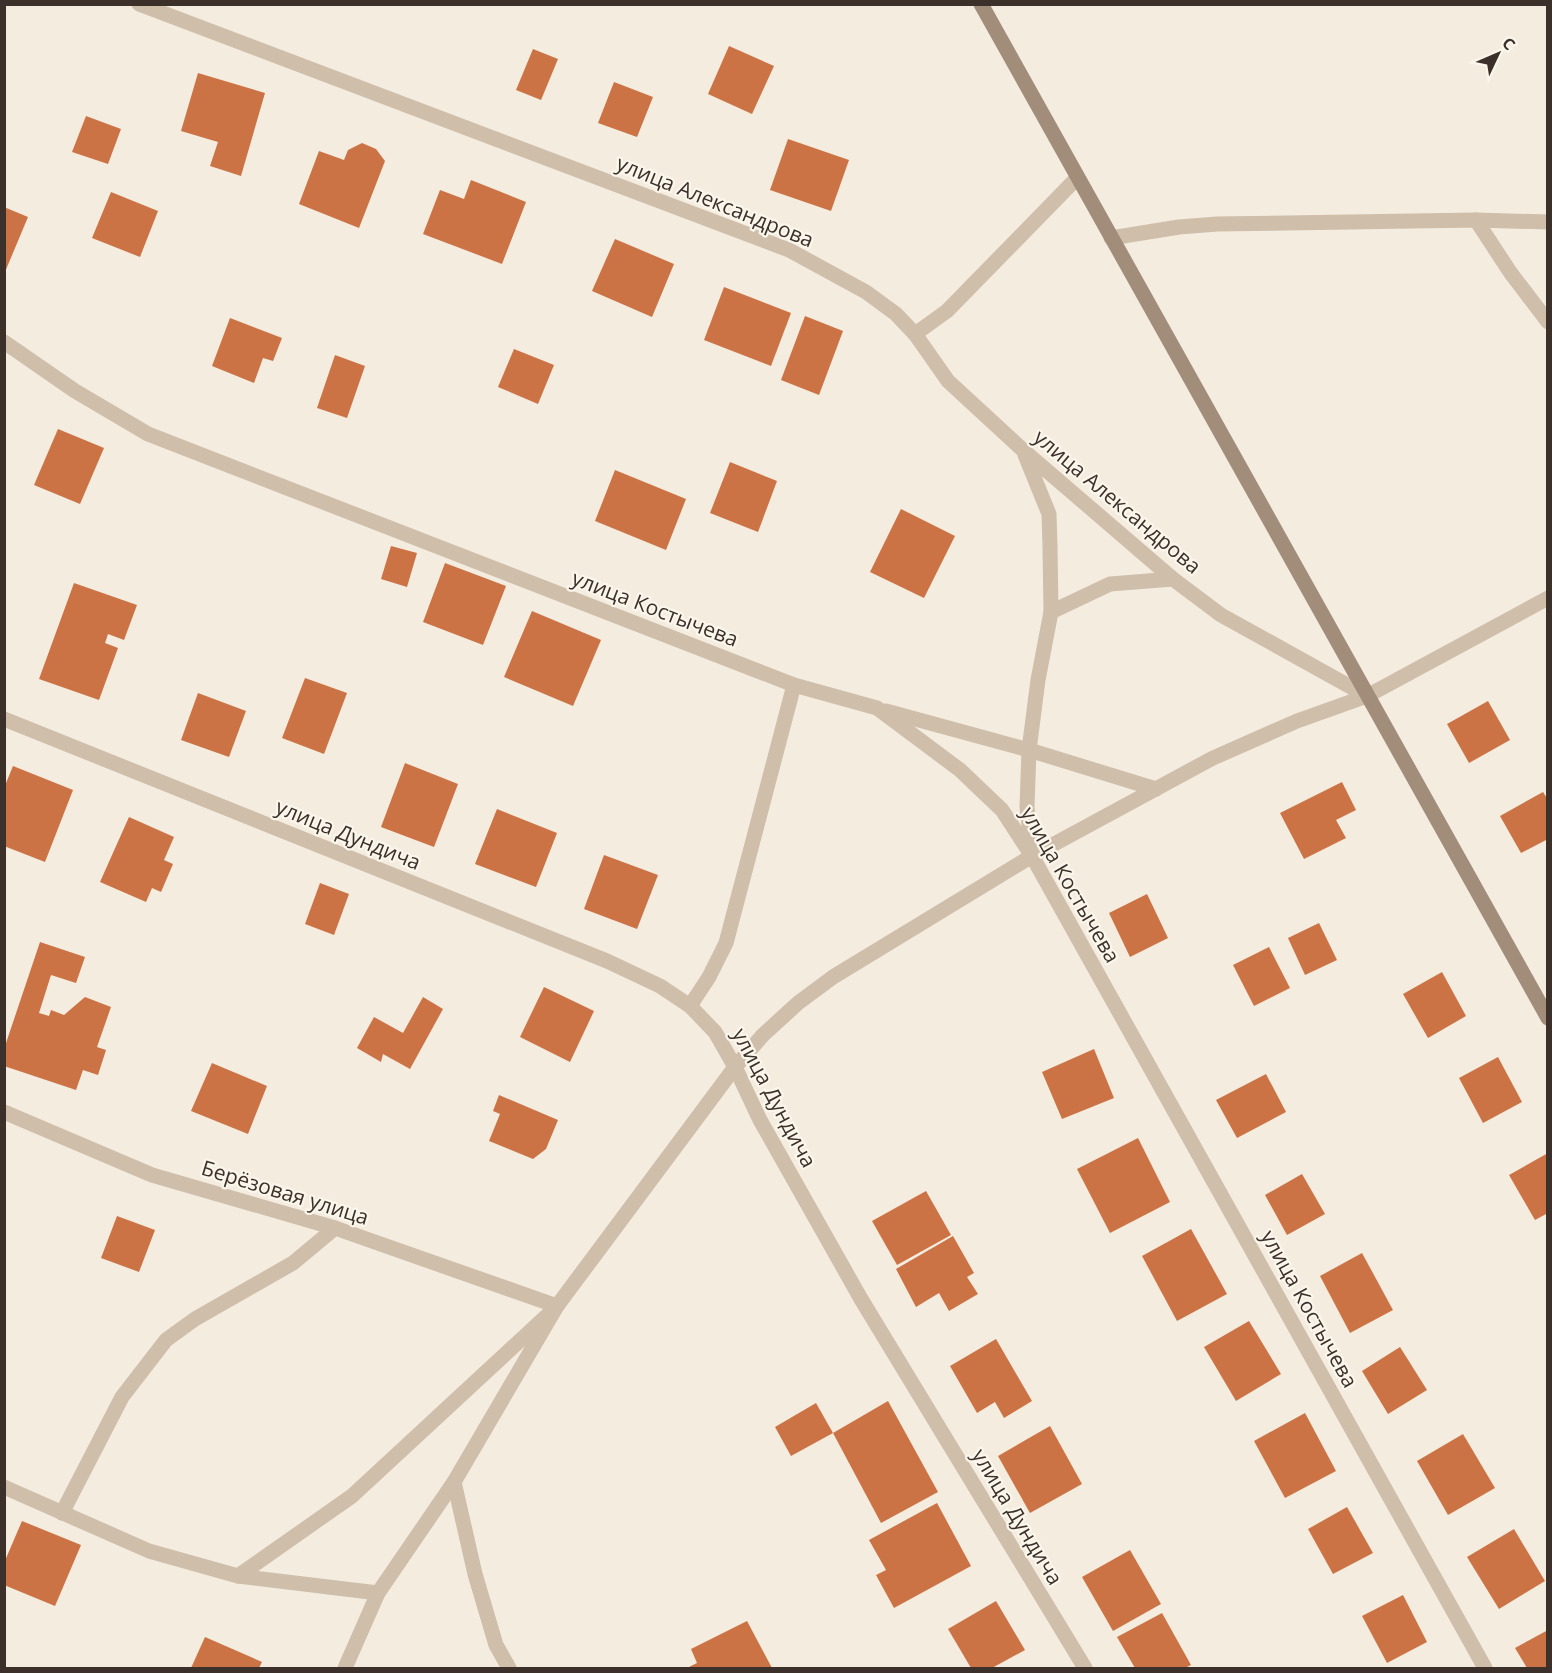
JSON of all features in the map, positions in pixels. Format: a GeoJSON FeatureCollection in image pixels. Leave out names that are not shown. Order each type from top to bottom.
{"type":"FeatureCollection","features":[{"type":"Feature","properties":{"kind":"street","name":"улица Александрова"},"geometry":{"type":"LineString","coordinates":[[140,4],[789,250],[866,292],[896,314],[915,334],[948,381],[1024,451],[1173,579],[1221,615],[1367,696]]}},
{"type":"Feature","properties":{"kind":"street"},"geometry":{"type":"LineString","coordinates":[[981,4],[1548,1018]]}},
{"type":"Feature","properties":{"kind":"street"},"geometry":{"type":"LineString","coordinates":[[915,334],[947,311],[1077,178]]}},
{"type":"Feature","properties":{"kind":"street"},"geometry":{"type":"LineString","coordinates":[[1111,238],[1179,227],[1217,224],[1476,220],[1548,222]]}},
{"type":"Feature","properties":{"kind":"street"},"geometry":{"type":"LineString","coordinates":[[1476,220],[1510,272],[1548,322]]}},
{"type":"Feature","properties":{"kind":"street","name":"улица Костычева"},"geometry":{"type":"LineString","coordinates":[[4,342],[75,392],[148,434],[794,685],[877,708],[960,770],[1002,810],[1032,856],[1485,1668]]}},
{"type":"Feature","properties":{"kind":"street"},"geometry":{"type":"LineString","coordinates":[[1024,451],[1049,514],[1051,612],[1038,680],[1029,750],[1027,807],[1032,856]]}},
{"type":"Feature","properties":{"kind":"street"},"geometry":{"type":"LineString","coordinates":[[1051,612],[1110,584],[1173,579]]}},
{"type":"Feature","properties":{"kind":"street"},"geometry":{"type":"LineString","coordinates":[[345,1668],[378,1593],[454,1482],[557,1306],[735,1067],[763,1035],[798,1002],[833,977],[1032,856],[1213,758],[1298,721],[1367,696],[1548,598]]}},
{"type":"Feature","properties":{"kind":"street"},"geometry":{"type":"LineString","coordinates":[[690,1006],[709,977],[726,943],[794,685]]}},
{"type":"Feature","properties":{"kind":"street"},"geometry":{"type":"LineString","coordinates":[[877,708],[1029,750],[1156,789]]}},
{"type":"Feature","properties":{"kind":"street","name":"улица Дундича"},"geometry":{"type":"LineString","coordinates":[[4,719],[607,962],[660,986],[690,1006],[715,1032],[735,1067],[760,1120],[861,1299],[1084,1668]]}},
{"type":"Feature","properties":{"kind":"street","name":"Берёзовая улица"},"geometry":{"type":"LineString","coordinates":[[4,1112],[152,1175],[335,1228],[557,1306]]}},
{"type":"Feature","properties":{"kind":"street"},"geometry":{"type":"LineString","coordinates":[[62,1513],[122,1396],[166,1340],[195,1319],[293,1263],[335,1228]]}},
{"type":"Feature","properties":{"kind":"street"},"geometry":{"type":"LineString","coordinates":[[238,1576],[352,1496],[557,1306]]}},
{"type":"Feature","properties":{"kind":"street"},"geometry":{"type":"LineString","coordinates":[[454,1482],[475,1574],[496,1645],[508,1668]]}},
{"type":"Feature","properties":{"kind":"street"},"geometry":{"type":"LineString","coordinates":[[4,1487],[149,1551],[238,1576],[378,1593]]}},
{"type":"Feature","properties":{"kind":"building"},"geometry":{"type":"Polygon","coordinates":[[[729,46],[774,66],[752,114],[708,94],[729,46]]]}},
{"type":"Feature","properties":{"kind":"building"},"geometry":{"type":"Polygon","coordinates":[[[533,49],[558,59],[541,100],[516,90],[533,49]]]}},
{"type":"Feature","properties":{"kind":"building"},"geometry":{"type":"Polygon","coordinates":[[[198,73],[265,93],[241,176],[210,166],[218,142],[181,131],[198,73]]]}},
{"type":"Feature","properties":{"kind":"building"},"geometry":{"type":"Polygon","coordinates":[[[614,82],[653,97],[637,137],[598,123],[614,82]]]}},
{"type":"Feature","properties":{"kind":"building"},"geometry":{"type":"Polygon","coordinates":[[[86,116],[121,129],[108,164],[72,152],[86,116]]]}},
{"type":"Feature","properties":{"kind":"building"},"geometry":{"type":"Polygon","coordinates":[[[788,139],[849,160],[831,211],[770,190],[788,139]]]}},
{"type":"Feature","properties":{"kind":"building"},"geometry":{"type":"Polygon","coordinates":[[[362,143],[376,149],[385,161],[359,228],[299,204],[319,151],[344,160],[348,150],[362,143]]]}},
{"type":"Feature","properties":{"kind":"building"},"geometry":{"type":"Polygon","coordinates":[[[471,180],[526,202],[502,264],[423,234],[440,190],[464,199],[471,180]]]}},
{"type":"Feature","properties":{"kind":"building"},"geometry":{"type":"Polygon","coordinates":[[[111,192],[158,211],[140,257],[92,238],[111,192]]]}},
{"type":"Feature","properties":{"kind":"building"},"geometry":{"type":"Polygon","coordinates":[[[4,207],[28,217],[5,272],[4,272],[4,207]]]}},
{"type":"Feature","properties":{"kind":"building"},"geometry":{"type":"Polygon","coordinates":[[[615,239],[674,264],[652,317],[592,291],[615,239]]]}},
{"type":"Feature","properties":{"kind":"building"},"geometry":{"type":"Polygon","coordinates":[[[724,287],[791,313],[771,366],[704,340],[724,287]]]}},
{"type":"Feature","properties":{"kind":"building"},"geometry":{"type":"Polygon","coordinates":[[[805,316],[843,331],[819,395],[781,380],[805,316]]]}},
{"type":"Feature","properties":{"kind":"building"},"geometry":{"type":"Polygon","coordinates":[[[230,318],[282,338],[273,361],[263,358],[254,383],[212,366],[230,318]]]}},
{"type":"Feature","properties":{"kind":"building"},"geometry":{"type":"Polygon","coordinates":[[[514,349],[554,365],[538,404],[498,387],[514,349]]]}},
{"type":"Feature","properties":{"kind":"building"},"geometry":{"type":"Polygon","coordinates":[[[335,355],[365,366],[347,418],[317,408],[335,355]]]}},
{"type":"Feature","properties":{"kind":"building"},"geometry":{"type":"Polygon","coordinates":[[[58,429],[104,448],[80,504],[34,485],[58,429]]]}},
{"type":"Feature","properties":{"kind":"building"},"geometry":{"type":"Polygon","coordinates":[[[730,462],[777,481],[758,532],[710,513],[730,462]]]}},
{"type":"Feature","properties":{"kind":"building"},"geometry":{"type":"Polygon","coordinates":[[[615,470],[686,499],[666,550],[595,521],[615,470]]]}},
{"type":"Feature","properties":{"kind":"building"},"geometry":{"type":"Polygon","coordinates":[[[901,509],[955,536],[924,598],[870,572],[901,509]]]}},
{"type":"Feature","properties":{"kind":"building"},"geometry":{"type":"Polygon","coordinates":[[[391,546],[417,553],[407,587],[381,579],[391,546]]]}},
{"type":"Feature","properties":{"kind":"building"},"geometry":{"type":"Polygon","coordinates":[[[445,563],[506,586],[483,645],[423,622],[445,563]]]}},
{"type":"Feature","properties":{"kind":"building"},"geometry":{"type":"Polygon","coordinates":[[[74,583],[137,605],[124,640],[108,634],[105,643],[118,648],[99,700],[39,679],[74,583]]]}},
{"type":"Feature","properties":{"kind":"building"},"geometry":{"type":"Polygon","coordinates":[[[532,611],[601,640],[573,706],[504,677],[532,611]]]}},
{"type":"Feature","properties":{"kind":"building"},"geometry":{"type":"Polygon","coordinates":[[[305,678],[347,693],[324,754],[282,738],[305,678]]]}},
{"type":"Feature","properties":{"kind":"building"},"geometry":{"type":"Polygon","coordinates":[[[198,693],[246,711],[229,757],[181,740],[198,693]]]}},
{"type":"Feature","properties":{"kind":"building"},"geometry":{"type":"Polygon","coordinates":[[[1488,701],[1510,740],[1469,763],[1447,724],[1488,701]]]}},
{"type":"Feature","properties":{"kind":"building"},"geometry":{"type":"Polygon","coordinates":[[[405,763],[458,784],[434,847],[381,827],[405,763]]]}},
{"type":"Feature","properties":{"kind":"building"},"geometry":{"type":"Polygon","coordinates":[[[13,766],[73,790],[45,862],[4,846],[4,788],[13,766]]]}},
{"type":"Feature","properties":{"kind":"building"},"geometry":{"type":"Polygon","coordinates":[[[1342,782],[1356,810],[1336,820],[1346,838],[1304,859],[1280,813],[1342,782]]]}},
{"type":"Feature","properties":{"kind":"building"},"geometry":{"type":"Polygon","coordinates":[[[1543,792],[1548,800],[1548,839],[1521,853],[1500,816],[1543,792]]]}},
{"type":"Feature","properties":{"kind":"building"},"geometry":{"type":"Polygon","coordinates":[[[497,809],[557,833],[536,887],[475,864],[497,809]]]}},
{"type":"Feature","properties":{"kind":"building"},"geometry":{"type":"Polygon","coordinates":[[[129,817],[174,837],[164,860],[173,864],[161,892],[152,888],[146,902],[100,882],[129,817]]]}},
{"type":"Feature","properties":{"kind":"building"},"geometry":{"type":"Polygon","coordinates":[[[604,855],[658,875],[637,929],[584,909],[604,855]]]}},
{"type":"Feature","properties":{"kind":"building"},"geometry":{"type":"Polygon","coordinates":[[[320,883],[349,894],[334,935],[305,924],[320,883]]]}},
{"type":"Feature","properties":{"kind":"building"},"geometry":{"type":"Polygon","coordinates":[[[1147,894],[1168,938],[1130,957],[1109,913],[1147,894]]]}},
{"type":"Feature","properties":{"kind":"building"},"geometry":{"type":"Polygon","coordinates":[[[1319,923],[1337,960],[1305,975],[1288,938],[1319,923]]]}},
{"type":"Feature","properties":{"kind":"building"},"geometry":{"type":"Polygon","coordinates":[[[40,942],[85,957],[76,983],[51,975],[39,1013],[49,1016],[51,1010],[64,1015],[85,997],[111,1007],[97,1047],[106,1050],[98,1075],[83,1070],[76,1090],[4,1066],[4,1049],[40,942]]]}},
{"type":"Feature","properties":{"kind":"building"},"geometry":{"type":"Polygon","coordinates":[[[1269,947],[1290,988],[1254,1006],[1233,965],[1269,947]]]}},
{"type":"Feature","properties":{"kind":"building"},"geometry":{"type":"Polygon","coordinates":[[[1442,972],[1466,1016],[1428,1038],[1403,994],[1442,972]]]}},
{"type":"Feature","properties":{"kind":"building"},"geometry":{"type":"Polygon","coordinates":[[[544,987],[594,1011],[570,1062],[520,1037],[544,987]]]}},
{"type":"Feature","properties":{"kind":"building"},"geometry":{"type":"Polygon","coordinates":[[[423,997],[443,1009],[410,1069],[383,1054],[381,1062],[357,1048],[374,1017],[403,1033],[423,997]]]}},
{"type":"Feature","properties":{"kind":"building"},"geometry":{"type":"Polygon","coordinates":[[[1094,1049],[1114,1098],[1062,1119],[1042,1072],[1094,1049]]]}},
{"type":"Feature","properties":{"kind":"building"},"geometry":{"type":"Polygon","coordinates":[[[1498,1057],[1522,1102],[1483,1123],[1459,1078],[1498,1057]]]}},
{"type":"Feature","properties":{"kind":"building"},"geometry":{"type":"Polygon","coordinates":[[[212,1063],[267,1086],[248,1134],[191,1111],[212,1063]]]}},
{"type":"Feature","properties":{"kind":"building"},"geometry":{"type":"Polygon","coordinates":[[[1266,1074],[1286,1112],[1237,1138],[1216,1100],[1266,1074]]]}},
{"type":"Feature","properties":{"kind":"building"},"geometry":{"type":"Polygon","coordinates":[[[499,1095],[558,1120],[546,1149],[533,1159],[489,1141],[500,1114],[493,1111],[499,1095]]]}},
{"type":"Feature","properties":{"kind":"building"},"geometry":{"type":"Polygon","coordinates":[[[1138,1138],[1170,1202],[1110,1233],[1077,1169],[1138,1138]]]}},
{"type":"Feature","properties":{"kind":"building"},"geometry":{"type":"Polygon","coordinates":[[[1548,1153],[1548,1213],[1535,1220],[1509,1175],[1548,1153]]]}},
{"type":"Feature","properties":{"kind":"building"},"geometry":{"type":"Polygon","coordinates":[[[1302,1174],[1325,1214],[1287,1235],[1265,1195],[1302,1174]]]}},
{"type":"Feature","properties":{"kind":"building"},"geometry":{"type":"Polygon","coordinates":[[[926,1191],[951,1235],[897,1265],[872,1221],[926,1191]]]}},
{"type":"Feature","properties":{"kind":"building"},"geometry":{"type":"Polygon","coordinates":[[[117,1216],[155,1230],[139,1272],[101,1258],[117,1216]]]}},
{"type":"Feature","properties":{"kind":"building"},"geometry":{"type":"Polygon","coordinates":[[[1191,1229],[1227,1294],[1177,1321],[1142,1256],[1191,1229]]]}},
{"type":"Feature","properties":{"kind":"building"},"geometry":{"type":"Polygon","coordinates":[[[953,1236],[974,1273],[967,1277],[978,1294],[949,1311],[939,1293],[916,1307],[896,1269],[953,1236]]]}},
{"type":"Feature","properties":{"kind":"building"},"geometry":{"type":"Polygon","coordinates":[[[1362,1253],[1393,1310],[1350,1333],[1320,1276],[1362,1253]]]}},
{"type":"Feature","properties":{"kind":"building"},"geometry":{"type":"Polygon","coordinates":[[[1249,1321],[1281,1374],[1236,1401],[1204,1347],[1249,1321]]]}},
{"type":"Feature","properties":{"kind":"building"},"geometry":{"type":"Polygon","coordinates":[[[996,1339],[1032,1401],[1004,1418],[995,1402],[977,1413],[950,1366],[996,1339]]]}},
{"type":"Feature","properties":{"kind":"building"},"geometry":{"type":"Polygon","coordinates":[[[1400,1347],[1427,1390],[1388,1414],[1362,1371],[1400,1347]]]}},
{"type":"Feature","properties":{"kind":"building"},"geometry":{"type":"Polygon","coordinates":[[[888,1401],[938,1492],[881,1523],[833,1433],[888,1401]]]}},
{"type":"Feature","properties":{"kind":"building"},"geometry":{"type":"Polygon","coordinates":[[[816,1403],[833,1433],[791,1456],[775,1427],[816,1403]]]}},
{"type":"Feature","properties":{"kind":"building"},"geometry":{"type":"Polygon","coordinates":[[[1305,1413],[1336,1471],[1285,1498],[1254,1441],[1305,1413]]]}},
{"type":"Feature","properties":{"kind":"building"},"geometry":{"type":"Polygon","coordinates":[[[1050,1426],[1082,1484],[1030,1513],[998,1456],[1050,1426]]]}},
{"type":"Feature","properties":{"kind":"building"},"geometry":{"type":"Polygon","coordinates":[[[1463,1434],[1495,1488],[1448,1515],[1417,1461],[1463,1434]]]}},
{"type":"Feature","properties":{"kind":"building"},"geometry":{"type":"Polygon","coordinates":[[[937,1503],[971,1566],[894,1608],[876,1575],[886,1570],[869,1540],[937,1503]]]}},
{"type":"Feature","properties":{"kind":"building"},"geometry":{"type":"Polygon","coordinates":[[[1347,1507],[1373,1553],[1333,1574],[1308,1529],[1347,1507]]]}},
{"type":"Feature","properties":{"kind":"building"},"geometry":{"type":"Polygon","coordinates":[[[22,1521],[81,1545],[55,1606],[4,1585],[4,1563],[22,1521]]]}},
{"type":"Feature","properties":{"kind":"building"},"geometry":{"type":"Polygon","coordinates":[[[1514,1529],[1545,1581],[1499,1609],[1467,1557],[1514,1529]]]}},
{"type":"Feature","properties":{"kind":"building"},"geometry":{"type":"Polygon","coordinates":[[[1130,1550],[1161,1604],[1113,1631],[1082,1577],[1130,1550]]]}},
{"type":"Feature","properties":{"kind":"building"},"geometry":{"type":"Polygon","coordinates":[[[1403,1595],[1427,1642],[1387,1663],[1362,1616],[1403,1595]]]}},
{"type":"Feature","properties":{"kind":"building"},"geometry":{"type":"Polygon","coordinates":[[[996,1601],[1025,1650],[992,1668],[971,1668],[948,1629],[996,1601]]]}},
{"type":"Feature","properties":{"kind":"building"},"geometry":{"type":"Polygon","coordinates":[[[1162,1613],[1191,1665],[1185,1668],[1135,1668],[1117,1637],[1162,1613]]]}},
{"type":"Feature","properties":{"kind":"building"},"geometry":{"type":"Polygon","coordinates":[[[747,1621],[772,1668],[687,1668],[697,1663],[691,1649],[747,1621]]]}},
{"type":"Feature","properties":{"kind":"building"},"geometry":{"type":"Polygon","coordinates":[[[1548,1630],[1548,1668],[1527,1668],[1515,1648],[1548,1630]]]}},
{"type":"Feature","properties":{"kind":"building"},"geometry":{"type":"Polygon","coordinates":[[[205,1637],[262,1662],[259,1668],[191,1668],[205,1637]]]}}]}
